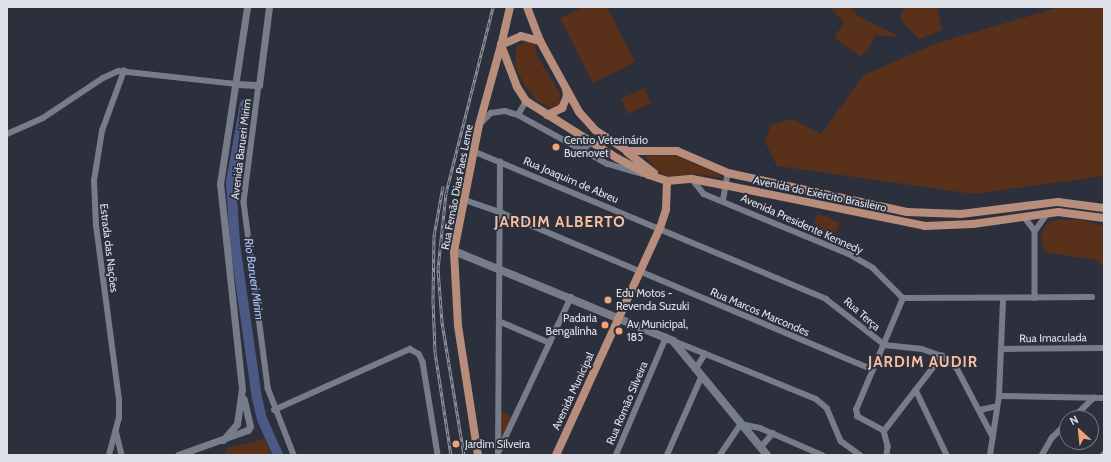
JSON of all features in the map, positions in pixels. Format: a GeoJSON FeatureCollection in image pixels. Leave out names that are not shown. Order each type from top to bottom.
{"type":"FeatureCollection","features":[{"type":"Feature","properties":{"kind":"main road","name":"Rua Fernão Dias Paes Leme"},"geometry":{"type":"LineString","coordinates":[[478,455],[458,326],[454,251],[465,200],[473,151],[502,45],[510,7]]}},
{"type":"Feature","properties":{"kind":"main road"},"geometry":{"type":"LineString","coordinates":[[527,7],[540,41],[566,89],[589,125],[667,180]]}},
{"type":"Feature","properties":{"kind":"main road"},"geometry":{"type":"LineString","coordinates":[[526,101],[517,87],[502,45],[521,36],[540,41]]}},
{"type":"Feature","properties":{"kind":"main road"},"geometry":{"type":"LineString","coordinates":[[547,115],[562,108],[567,96],[566,89]]}},
{"type":"Feature","properties":{"kind":"main road","name":"Avenida do Exército Brasileiro"},"geometry":{"type":"LineString","coordinates":[[526,101],[591,142],[649,175],[667,180],[692,179],[925,226],[1025,218],[1058,212],[1104,218]]}},
{"type":"Feature","properties":{"kind":"main road","name":"Avenida do Exército Brasileiro"},"geometry":{"type":"LineString","coordinates":[[626,152],[677,151],[728,173],[880,207],[934,215],[1067,202],[1104,208]]}},
{"type":"Feature","properties":{"kind":"main road","name":"Avenida Municipal"},"geometry":{"type":"LineString","coordinates":[[556,455],[660,228],[666,209],[667,180]]}},
{"type":"Feature","properties":{"kind":"main road"},"geometry":{"type":"LineString","coordinates":[[1058,212],[1067,202]]}},
{"type":"Feature","properties":{"kind":"main road"},"geometry":{"type":"LineString","coordinates":[[454,251],[571,297],[669,339],[767,455]]}},
{"type":"Feature","properties":{"kind":"street","name":"Avenida Barueri Mirim"},"geometry":{"type":"LineString","coordinates":[[223,440],[241,434],[250,426],[242,389],[220,184],[237,84],[247,7]]}},
{"type":"Feature","properties":{"kind":"street","name":"Avenida Barueri Mirim"},"geometry":{"type":"LineString","coordinates":[[269,7],[244,202],[264,365],[274,410],[294,455]]}},
{"type":"Feature","properties":{"kind":"street"},"geometry":{"type":"LineString","coordinates":[[7,134],[62,106],[112,72],[124,71],[259,86]]}},
{"type":"Feature","properties":{"kind":"street","name":"Estrada das Nações"},"geometry":{"type":"LineString","coordinates":[[109,455],[116,431],[119,400],[96,226],[94,181],[104,124],[124,71]]}},
{"type":"Feature","properties":{"kind":"street"},"geometry":{"type":"LineString","coordinates":[[518,115],[526,101]]}},
{"type":"Feature","properties":{"kind":"street"},"geometry":{"type":"LineString","coordinates":[[479,125],[491,113],[505,112],[518,115],[581,152],[619,170],[649,175]]}},
{"type":"Feature","properties":{"kind":"street"},"geometry":{"type":"LineString","coordinates":[[581,152],[591,142]]}},
{"type":"Feature","properties":{"kind":"street","name":"Rua Joaquim de Abreu"},"geometry":{"type":"LineString","coordinates":[[473,151],[660,228]]}},
{"type":"Feature","properties":{"kind":"street"},"geometry":{"type":"LineString","coordinates":[[498,454],[502,269],[500,162]]}},
{"type":"Feature","properties":{"kind":"street"},"geometry":{"type":"LineString","coordinates":[[723,200],[724,185],[728,173]]}},
{"type":"Feature","properties":{"kind":"street","name":"Avenida Presidente Kennedy"},"geometry":{"type":"LineString","coordinates":[[692,179],[704,194],[723,200],[849,254],[873,268],[903,298]]}},
{"type":"Feature","properties":{"kind":"street","name":"Rua Marcos Marcondes"},"geometry":{"type":"LineString","coordinates":[[465,200],[502,213],[639,273],[873,370]]}},
{"type":"Feature","properties":{"kind":"street"},"geometry":{"type":"LineString","coordinates":[[1034,298],[1035,231],[1046,215]]}},
{"type":"Feature","properties":{"kind":"street"},"geometry":{"type":"LineString","coordinates":[[1025,218],[1035,231]]}},
{"type":"Feature","properties":{"kind":"street","name":"Rua Terça"},"geometry":{"type":"LineString","coordinates":[[660,228],[836,304],[885,345],[928,351],[942,356],[957,368],[993,437]]}},
{"type":"Feature","properties":{"kind":"street"},"geometry":{"type":"LineString","coordinates":[[498,454],[571,297]]}},
{"type":"Feature","properties":{"kind":"street"},"geometry":{"type":"LineString","coordinates":[[884,431],[856,414],[903,298],[1003,299],[1092,297]]}},
{"type":"Feature","properties":{"kind":"street"},"geometry":{"type":"LineString","coordinates":[[990,455],[997,406],[1002,349],[1003,299]]}},
{"type":"Feature","properties":{"kind":"street"},"geometry":{"type":"LineString","coordinates":[[501,322],[550,343]]}},
{"type":"Feature","properties":{"kind":"street"},"geometry":{"type":"LineString","coordinates":[[669,339],[816,399],[827,408],[842,441],[858,455]]}},
{"type":"Feature","properties":{"kind":"street","name":"Rua Romão Silveira"},"geometry":{"type":"LineString","coordinates":[[616,455],[669,339]]}},
{"type":"Feature","properties":{"kind":"street","name":"Rua Imaculada"},"geometry":{"type":"LineString","coordinates":[[1002,349],[1104,348]]}},
{"type":"Feature","properties":{"kind":"street"},"geometry":{"type":"LineString","coordinates":[[274,410],[410,349],[419,354],[423,362],[438,455]]}},
{"type":"Feature","properties":{"kind":"street"},"geometry":{"type":"LineString","coordinates":[[695,370],[706,354]]}},
{"type":"Feature","properties":{"kind":"street"},"geometry":{"type":"LineString","coordinates":[[887,455],[884,431],[942,356]]}},
{"type":"Feature","properties":{"kind":"street"},"geometry":{"type":"LineString","coordinates":[[668,455],[701,378]]}},
{"type":"Feature","properties":{"kind":"street","name":"Avenida Barueri Mirim"},"geometry":{"type":"LineString","coordinates":[[223,440],[237,424],[242,389]]}},
{"type":"Feature","properties":{"kind":"street"},"geometry":{"type":"LineString","coordinates":[[916,390],[947,455]]}},
{"type":"Feature","properties":{"kind":"street"},"geometry":{"type":"LineString","coordinates":[[998,396],[1104,398]]}},
{"type":"Feature","properties":{"kind":"street"},"geometry":{"type":"LineString","coordinates":[[1081,410],[1094,398]]}},
{"type":"Feature","properties":{"kind":"street"},"geometry":{"type":"LineString","coordinates":[[980,410],[997,406]]}},
{"type":"Feature","properties":{"kind":"street"},"geometry":{"type":"LineString","coordinates":[[720,455],[741,424],[773,433],[822,455]]}},
{"type":"Feature","properties":{"kind":"street","name":"Estrada das Nações"},"geometry":{"type":"LineString","coordinates":[[116,431],[122,455]]}},
{"type":"Feature","properties":{"kind":"street"},"geometry":{"type":"LineString","coordinates":[[1042,455],[1052,438],[1059,431]]}},
{"type":"Feature","properties":{"kind":"street"},"geometry":{"type":"LineString","coordinates":[[761,447],[773,433]]}},
{"type":"Feature","properties":{"kind":"street"},"geometry":{"type":"LineString","coordinates":[[498,437],[502,441],[506,439]]}},
{"type":"Feature","properties":{"kind":"street"},"geometry":{"type":"LineString","coordinates":[[178,455],[223,440]]}},
{"type":"Feature","properties":{"kind":"shaded area"},"geometry":{"type":"Polygon","coordinates":[[[583,7],[607,7],[635,62],[593,83],[560,18],[583,7]]]}},
{"type":"Feature","properties":{"kind":"shaded area"},"geometry":{"type":"Polygon","coordinates":[[[830,7],[850,7],[858,16],[900,37],[875,35],[869,49],[860,56],[834,38],[844,22],[830,7]]]}},
{"type":"Feature","properties":{"kind":"shaded area"},"geometry":{"type":"Polygon","coordinates":[[[904,7],[937,7],[942,30],[919,39],[900,19],[904,7]]]}},
{"type":"Feature","properties":{"kind":"shaded area"},"geometry":{"type":"Polygon","coordinates":[[[1060,7],[1104,7],[1104,176],[973,194],[777,166],[765,142],[771,125],[791,119],[821,134],[864,75],[937,43],[1060,7]]]}},
{"type":"Feature","properties":{"kind":"shaded area"},"geometry":{"type":"Polygon","coordinates":[[[524,42],[535,42],[537,56],[560,93],[559,105],[551,108],[537,101],[525,86],[515,66],[516,47],[524,42]]]}},
{"type":"Feature","properties":{"kind":"shaded area"},"geometry":{"type":"Polygon","coordinates":[[[644,88],[651,103],[628,114],[621,99],[644,88]]]}},
{"type":"Feature","properties":{"kind":"shaded area"},"geometry":{"type":"Polygon","coordinates":[[[674,155],[720,175],[722,178],[697,174],[666,176],[658,172],[645,156],[674,155]]]}},
{"type":"Feature","properties":{"kind":"shaded area"},"geometry":{"type":"Polygon","coordinates":[[[818,213],[840,223],[835,236],[813,227],[818,213]]]}},
{"type":"Feature","properties":{"kind":"shaded area"},"geometry":{"type":"Polygon","coordinates":[[[1057,220],[1081,220],[1104,226],[1104,266],[1096,260],[1045,252],[1041,238],[1043,230],[1046,224],[1057,220]]]}},
{"type":"Feature","properties":{"kind":"shaded area"},"geometry":{"type":"Polygon","coordinates":[[[501,411],[511,417],[514,414],[505,439],[500,439],[501,411]]]}},
{"type":"Feature","properties":{"kind":"shaded area"},"geometry":{"type":"Polygon","coordinates":[[[265,439],[271,455],[224,455],[227,448],[265,439]]]}},
{"type":"Feature","properties":{"kind":"waterway","name":"Rio Barueri Mirim"},"geometry":{"type":"LineString","coordinates":[[245,104],[231,182],[235,244],[257,398],[262,419],[278,455]]}},
{"type":"Feature","properties":{"kind":"railway"},"geometry":{"type":"LineString","coordinates":[[464,455],[442,322],[438,269],[446,193],[493,7]]}},
{"type":"Feature","properties":{"kind":"railway"},"geometry":{"type":"LineString","coordinates":[[443,186],[434,236],[433,300],[435,352],[451,455]]}},
{"type":"Feature","properties":{"kind":"place","name":"Centro Veterinário Buenovet"},"geometry":{"type":"Point","coordinates":[556,147]}},
{"type":"Feature","properties":{"kind":"place","name":"Edu Motos - Revenda Suzuki"},"geometry":{"type":"Point","coordinates":[608,300]}},
{"type":"Feature","properties":{"kind":"place","name":"Padaria Bengalinha"},"geometry":{"type":"Point","coordinates":[605,325]}},
{"type":"Feature","properties":{"kind":"place","name":"Av Municipal, 185"},"geometry":{"type":"Point","coordinates":[619,331]}},
{"type":"Feature","properties":{"kind":"place","name":"Jardim Silveira"},"geometry":{"type":"Point","coordinates":[456,444]}},
{"type":"Feature","properties":{"kind":"district","name":"JARDIM ALBERTO"},"geometry":{"type":"Point","coordinates":[560,223]}},
{"type":"Feature","properties":{"kind":"district","name":"JARDIM AUDIR"},"geometry":{"type":"Point","coordinates":[923,363]}}]}
